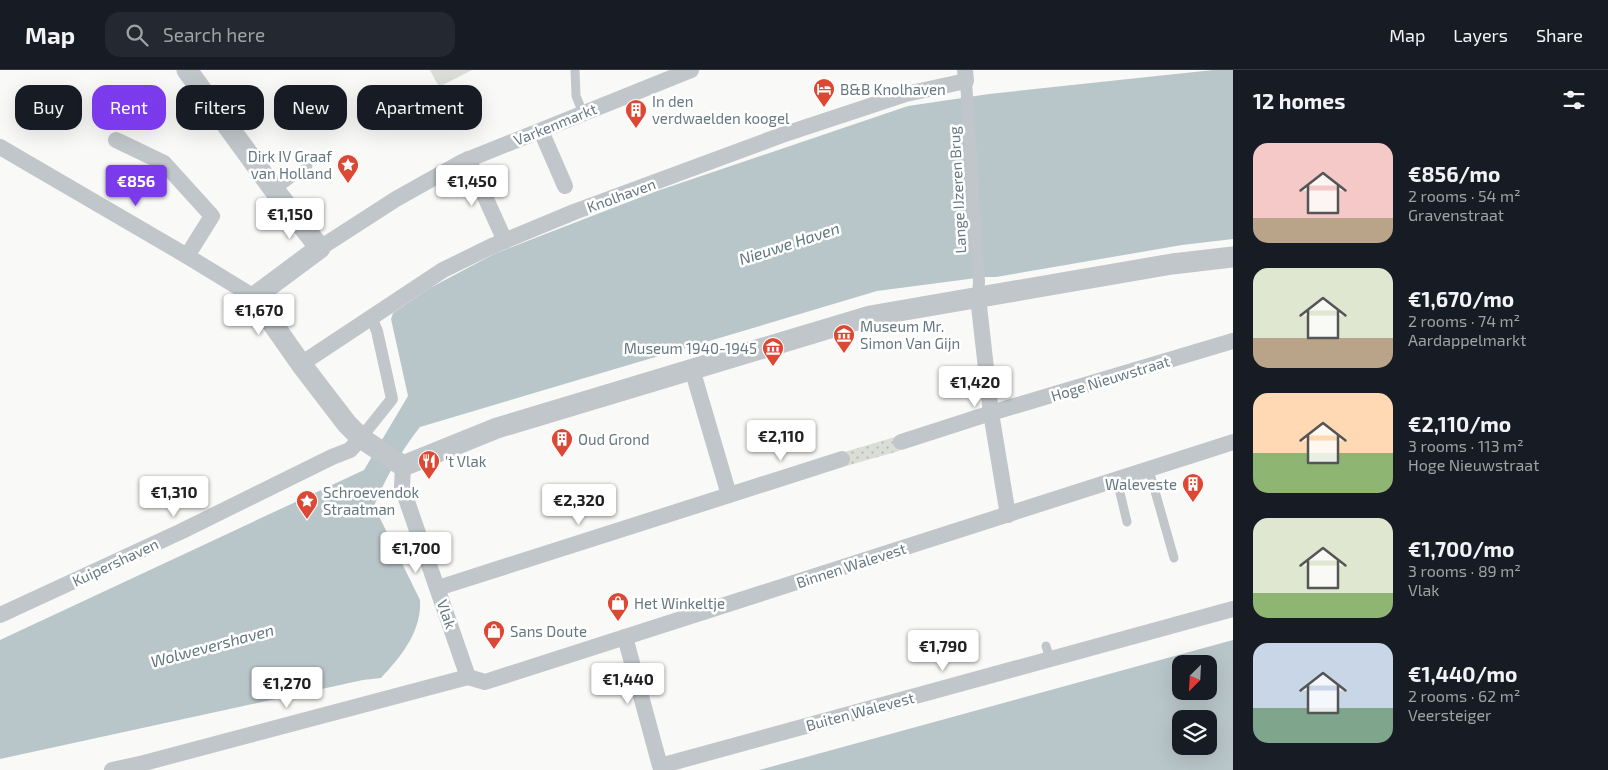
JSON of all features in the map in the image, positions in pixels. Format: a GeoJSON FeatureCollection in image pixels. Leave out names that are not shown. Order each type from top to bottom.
{"type":"FeatureCollection","features":[{"type":"Feature","properties":{"kind":"street"},"geometry":{"type":"LineString","coordinates":[[187,70],[275,191],[320,248],[254,298]]}},
{"type":"Feature","properties":{"kind":"street","name":"Varkenmarkt"},"geometry":{"type":"LineString","coordinates":[[320,248],[396,199],[468,160],[690,70]]}},
{"type":"Feature","properties":{"kind":"street","name":"Knolhaven"},"geometry":{"type":"LineString","coordinates":[[302,364],[443,270],[505,241],[574,212],[782,136],[906,94],[966,82]]}},
{"type":"Feature","properties":{"kind":"street","name":"Lange IJzeren Brug"},"geometry":{"type":"LineString","coordinates":[[966,82],[978,289]]}},
{"type":"Feature","properties":{"kind":"street"},"geometry":{"type":"LineString","coordinates":[[541,131],[565,186]]}},
{"type":"Feature","properties":{"kind":"street"},"geometry":{"type":"LineString","coordinates":[[116,140],[164,163],[212,216],[187,256]]}},
{"type":"Feature","properties":{"kind":"street"},"geometry":{"type":"LineString","coordinates":[[0,147],[132,230],[187,256],[254,298],[347,424],[401,464],[497,428],[870,316],[978,289],[1233,257]]}},
{"type":"Feature","properties":{"kind":"street"},"geometry":{"type":"LineString","coordinates":[[468,160],[505,241]]}},
{"type":"Feature","properties":{"kind":"street"},"geometry":{"type":"LineString","coordinates":[[978,289],[991,413],[1008,515]]}},
{"type":"Feature","properties":{"kind":"street"},"geometry":{"type":"LineString","coordinates":[[368,438],[392,399],[377,331],[371,317]]}},
{"type":"Feature","properties":{"kind":"street","name":"Hoge Nieuwstraat"},"geometry":{"type":"LineString","coordinates":[[901,442],[991,413],[1233,341]]}},
{"type":"Feature","properties":{"kind":"street"},"geometry":{"type":"LineString","coordinates":[[692,369],[729,495]]}},
{"type":"Feature","properties":{"kind":"street","name":"Kuipershaven"},"geometry":{"type":"LineString","coordinates":[[0,615],[182,531],[332,457],[350,450],[368,438]]}},
{"type":"Feature","properties":{"kind":"street","name":"Binnen Walevest"},"geometry":{"type":"LineString","coordinates":[[468,677],[485,682],[1233,442]]}},
{"type":"Feature","properties":{"kind":"street"},"geometry":{"type":"LineString","coordinates":[[438,588],[842,459]]}},
{"type":"Feature","properties":{"kind":"street","name":"Vlak"},"geometry":{"type":"LineString","coordinates":[[401,464],[402,487],[468,677]]}},
{"type":"Feature","properties":{"kind":"street","name":"Buiten Walevest"},"geometry":{"type":"LineString","coordinates":[[625,637],[660,766],[1048,652],[1233,609]]}},
{"type":"Feature","properties":{"kind":"street"},"geometry":{"type":"LineString","coordinates":[[112,770],[145,767],[468,677]]}},
{"type":"Feature","properties":{"kind":"lane"},"geometry":{"type":"LineString","coordinates":[[574,70],[576,96],[583,113]]}},
{"type":"Feature","properties":{"kind":"lane"},"geometry":{"type":"LineString","coordinates":[[275,191],[308,166]]}},
{"type":"Feature","properties":{"kind":"lane"},"geometry":{"type":"LineString","coordinates":[[1148,470],[1174,558]]}},
{"type":"Feature","properties":{"kind":"lane"},"geometry":{"type":"LineString","coordinates":[[1117,480],[1127,522]]}},
{"type":"Feature","properties":{"kind":"shaded area"},"geometry":{"type":"Polygon","coordinates":[[[430,70],[472,70],[443,85],[438,85],[430,70]]]}},
{"type":"Feature","properties":{"kind":"shaded area"},"geometry":{"type":"Polygon","coordinates":[[[895,437],[899,451],[846,466],[841,453],[895,437]]]}},
{"type":"Feature","properties":{"kind":"water"},"geometry":{"type":"Polygon","coordinates":[[[1213,70],[1233,70],[1233,239],[1182,245],[996,277],[877,291],[420,427],[394,465],[374,506],[420,600],[418,622],[409,643],[381,678],[363,680],[0,759],[0,640],[364,470],[408,396],[391,319],[393,313],[430,288],[494,254],[654,192],[908,106],[989,94],[1213,70]]]}},
{"type":"Feature","properties":{"kind":"water"},"geometry":{"type":"Polygon","coordinates":[[[1233,640],[1233,770],[759,770],[1172,657],[1172,700],[1218,700],[1218,655],[1178,655],[1233,640]]]}},
{"type":"Feature","properties":{"kind":"place","name":"B&B Knolhaven"},"geometry":{"type":"Point","coordinates":[824,108]}},
{"type":"Feature","properties":{"kind":"place","name":"In den verdwaelden koogel"},"geometry":{"type":"Point","coordinates":[636,129]}},
{"type":"Feature","properties":{"kind":"place","name":"Dirk IV Graaf van Holland"},"geometry":{"type":"Point","coordinates":[348,184]}},
{"type":"Feature","properties":{"kind":"place","name":"Museum Mr. Simon Van Gijn"},"geometry":{"type":"Point","coordinates":[844,354]}},
{"type":"Feature","properties":{"kind":"place","name":"Museum 1940-1945"},"geometry":{"type":"Point","coordinates":[773,367]}},
{"type":"Feature","properties":{"kind":"place","name":"Oud Grond"},"geometry":{"type":"Point","coordinates":[562,458]}},
{"type":"Feature","properties":{"kind":"place","name":"'t Vlak"},"geometry":{"type":"Point","coordinates":[429,480]}},
{"type":"Feature","properties":{"kind":"place","name":"Waleveste"},"geometry":{"type":"Point","coordinates":[1193,503]}},
{"type":"Feature","properties":{"kind":"place","name":"Schroevendok Straatman"},"geometry":{"type":"Point","coordinates":[307,520]}},
{"type":"Feature","properties":{"kind":"place","name":"Het Winkeltje"},"geometry":{"type":"Point","coordinates":[618,622]}},
{"type":"Feature","properties":{"kind":"place","name":"Sans Doute"},"geometry":{"type":"Point","coordinates":[494,650]}},
{"type":"Feature","properties":{"kind":"water label","name":"Nieuwe Haven"},"geometry":{"type":"Point","coordinates":[789,243]}},
{"type":"Feature","properties":{"kind":"water label","name":"Wolwevershaven"},"geometry":{"type":"Point","coordinates":[212,645]}}]}
